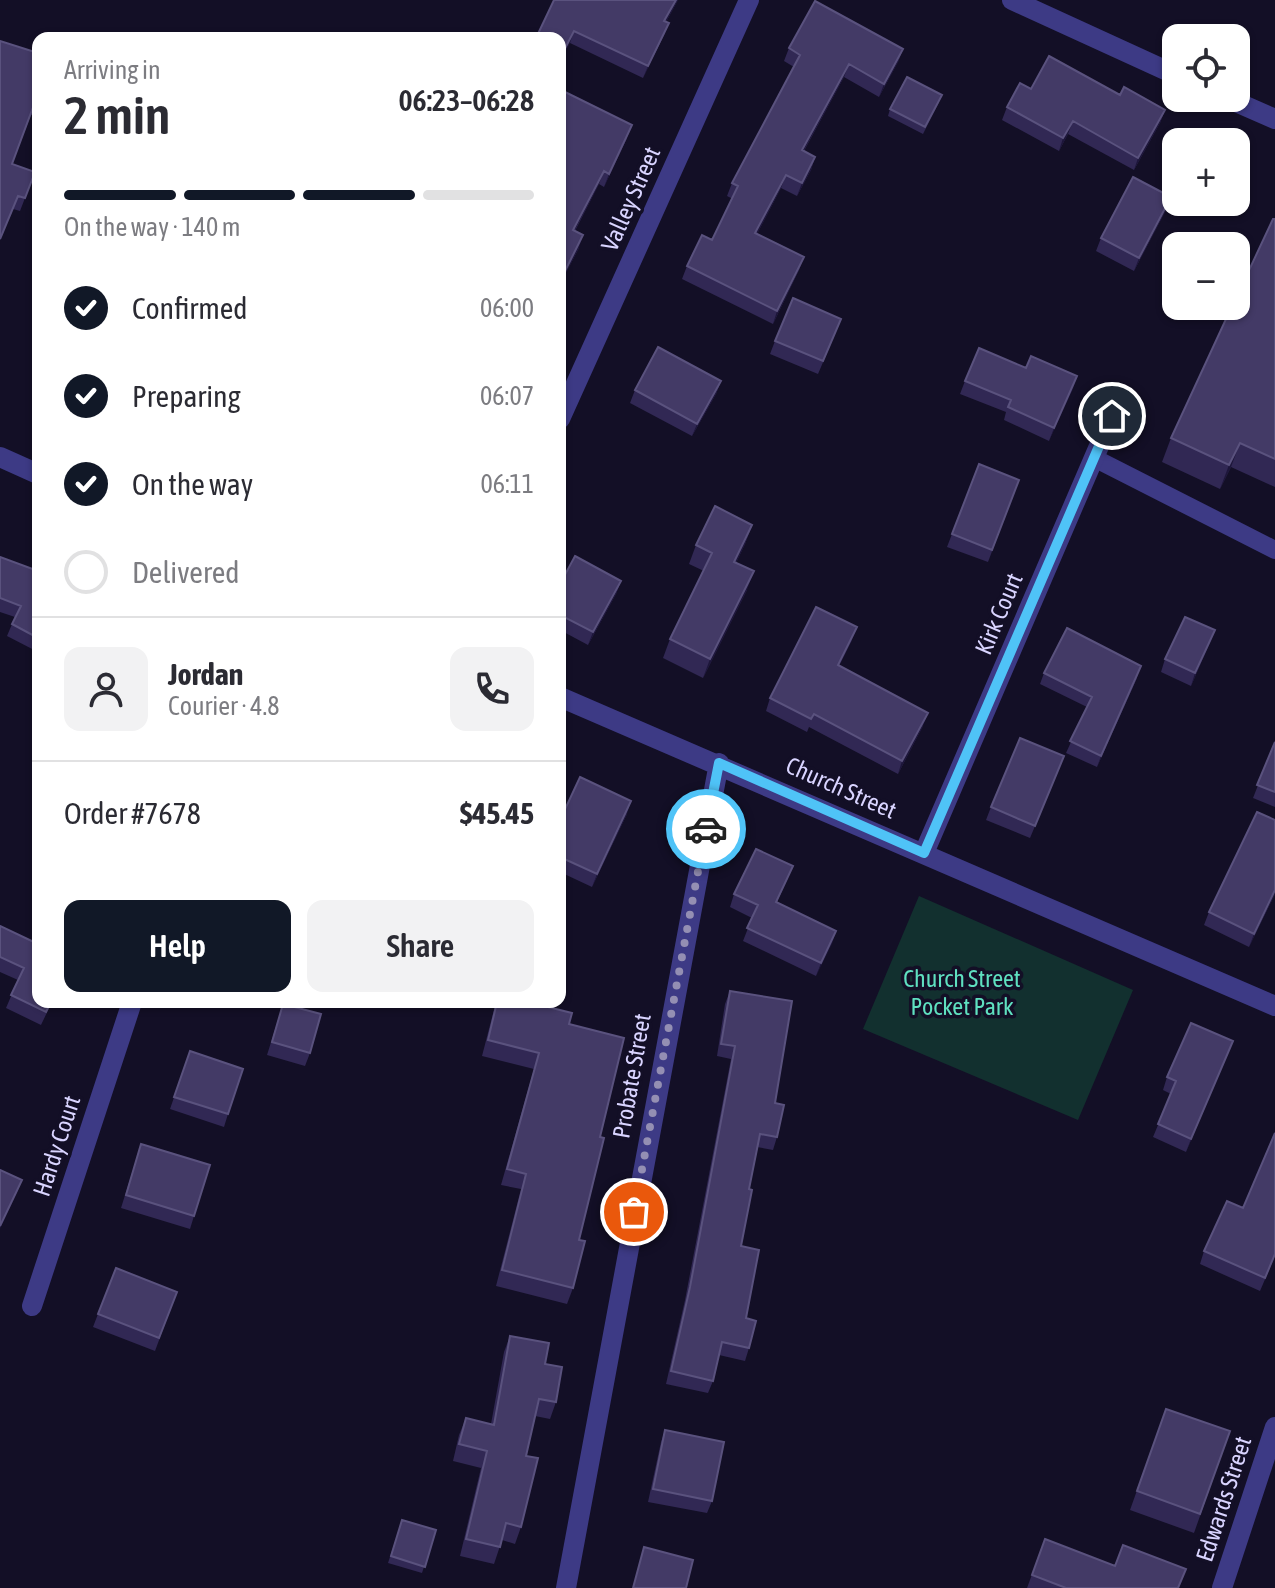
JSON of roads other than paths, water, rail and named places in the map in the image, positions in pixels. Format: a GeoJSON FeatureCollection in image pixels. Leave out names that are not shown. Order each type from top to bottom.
{"type":"FeatureCollection","features":[{"type":"Feature","properties":{"kind":"street","name":"Valley Street"},"geometry":{"type":"LineString","coordinates":[[566,406],[749,0]]}},
{"type":"Feature","properties":{"kind":"street"},"geometry":{"type":"LineString","coordinates":[[1012,0],[1162,69]]}},
{"type":"Feature","properties":{"kind":"street"},"geometry":{"type":"LineString","coordinates":[[1250,108],[1275,119]]}},
{"type":"Feature","properties":{"kind":"street","name":"Kirk Court"},"geometry":{"type":"LineString","coordinates":[[924,853],[1121,395]]}},
{"type":"Feature","properties":{"kind":"street"},"geometry":{"type":"LineString","coordinates":[[0,457],[32,471]]}},
{"type":"Feature","properties":{"kind":"street","name":"Church Street"},"geometry":{"type":"LineString","coordinates":[[566,699],[1274,1004]]}},
{"type":"Feature","properties":{"kind":"street","name":"Probate Street"},"geometry":{"type":"LineString","coordinates":[[566,1588],[719,763]]}},
{"type":"Feature","properties":{"kind":"street","name":"Hardy Court"},"geometry":{"type":"LineString","coordinates":[[32,1306],[130,1008]]}},
{"type":"Feature","properties":{"kind":"street","name":"Edwards Street"},"geometry":{"type":"LineString","coordinates":[[1222,1588],[1275,1427]]}},
{"type":"Feature","properties":{"kind":"lane"},"geometry":{"type":"LineString","coordinates":[[1094,458],[1275,550]]}},
{"type":"Feature","properties":{"kind":"park label","name":"Church Street Pocket Park"},"geometry":{"type":"Point","coordinates":[962,993]}}]}
